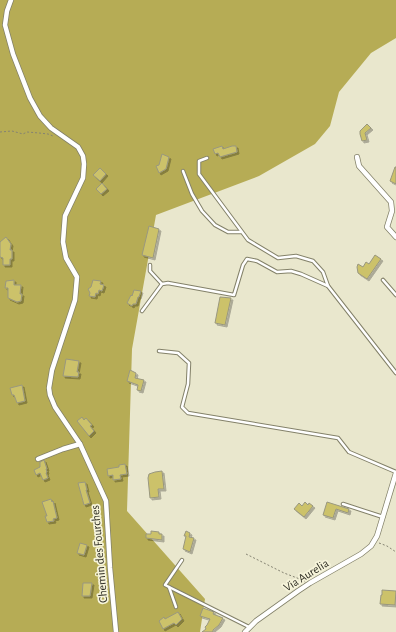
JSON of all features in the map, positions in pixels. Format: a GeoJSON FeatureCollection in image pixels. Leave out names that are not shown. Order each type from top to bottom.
{"type":"FeatureCollection","features":[{"type":"Feature","properties":{"kind":"street","name":"Chemin des Fourches"},"geometry":{"type":"LineString","coordinates":[[11,0],[4,25],[13,54],[30,98],[40,116],[51,128],[78,147],[83,156],[83,178],[66,216],[63,230],[63,242],[66,258],[77,277],[76,300],[52,370],[49,388],[50,395],[55,406],[80,444],[106,501],[116,632]]}},
{"type":"Feature","properties":{"kind":"street"},"geometry":{"type":"LineString","coordinates":[[357,157],[359,166],[391,202],[392,211],[387,227],[396,237]]}},
{"type":"Feature","properties":{"kind":"street"},"geometry":{"type":"LineString","coordinates":[[38,459],[80,444]]}},
{"type":"Feature","properties":{"kind":"street","name":"Via Aurelia"},"geometry":{"type":"LineString","coordinates":[[245,632],[256,621],[310,583],[361,554],[371,546],[377,536],[396,472]]}},
{"type":"Feature","properties":{"kind":"lane"},"geometry":{"type":"LineString","coordinates":[[207,158],[198,161],[199,174],[248,240],[278,258],[296,256],[313,261],[323,272],[328,286],[396,373]]}},
{"type":"Feature","properties":{"kind":"lane"},"geometry":{"type":"LineString","coordinates":[[183,171],[192,194],[202,211],[215,225],[228,232],[242,232]]}},
{"type":"Feature","properties":{"kind":"lane"},"geometry":{"type":"LineString","coordinates":[[142,311],[162,284],[168,283],[234,295],[243,265],[247,260],[257,261],[277,272],[291,271],[301,274],[328,286]]}},
{"type":"Feature","properties":{"kind":"lane"},"geometry":{"type":"LineString","coordinates":[[150,265],[150,271],[162,284]]}},
{"type":"Feature","properties":{"kind":"lane"},"geometry":{"type":"LineString","coordinates":[[383,280],[396,295]]}},
{"type":"Feature","properties":{"kind":"lane"},"geometry":{"type":"LineString","coordinates":[[159,351],[178,354],[189,363],[188,384],[182,407],[188,413],[338,438],[349,452],[396,472]]}},
{"type":"Feature","properties":{"kind":"lane"},"geometry":{"type":"LineString","coordinates":[[343,504],[383,517]]}},
{"type":"Feature","properties":{"kind":"lane"},"geometry":{"type":"LineString","coordinates":[[176,607],[168,587],[165,586],[182,560]]}},
{"type":"Feature","properties":{"kind":"lane"},"geometry":{"type":"LineString","coordinates":[[168,587],[249,627]]}},
{"type":"Feature","properties":{"kind":"path"},"geometry":{"type":"LineString","coordinates":[[0,132],[12,130],[23,134],[27,132],[48,134],[52,137],[59,133]]}},
{"type":"Feature","properties":{"kind":"path"},"geometry":{"type":"LineString","coordinates":[[373,542],[387,546],[396,552]]}},
{"type":"Feature","properties":{"kind":"path"},"geometry":{"type":"LineString","coordinates":[[246,554],[284,573],[310,583]]}},
{"type":"Feature","properties":{"kind":"shaded area"},"geometry":{"type":"Polygon","coordinates":[[[0,0],[396,0],[396,38],[371,53],[339,92],[330,126],[315,144],[259,176],[156,215],[132,349],[127,511],[205,599],[200,632],[0,632],[0,0]]]}},
{"type":"Feature","properties":{"kind":"building"},"geometry":{"type":"Polygon","coordinates":[[[367,124],[371,128],[365,133],[367,140],[362,141],[360,131],[367,124]]]}},
{"type":"Feature","properties":{"kind":"building"},"geometry":{"type":"Polygon","coordinates":[[[222,146],[223,149],[236,146],[237,152],[220,157],[218,153],[215,154],[213,149],[222,146]]]}},
{"type":"Feature","properties":{"kind":"building"},"geometry":{"type":"Polygon","coordinates":[[[162,154],[169,157],[166,169],[159,173],[156,166],[159,165],[162,154]]]}},
{"type":"Feature","properties":{"kind":"building"},"geometry":{"type":"Polygon","coordinates":[[[396,167],[396,184],[390,181],[396,167]]]}},
{"type":"Feature","properties":{"kind":"building"},"geometry":{"type":"Polygon","coordinates":[[[100,168],[106,174],[100,181],[93,175],[100,168]]]}},
{"type":"Feature","properties":{"kind":"building"},"geometry":{"type":"Polygon","coordinates":[[[102,183],[107,189],[101,194],[96,189],[102,183]]]}},
{"type":"Feature","properties":{"kind":"building"},"geometry":{"type":"Polygon","coordinates":[[[149,226],[159,229],[153,258],[142,255],[149,226]]]}},
{"type":"Feature","properties":{"kind":"building"},"geometry":{"type":"Polygon","coordinates":[[[6,237],[11,244],[10,250],[12,250],[10,265],[3,265],[3,258],[0,257],[0,242],[6,237]]]}},
{"type":"Feature","properties":{"kind":"building"},"geometry":{"type":"Polygon","coordinates":[[[375,255],[381,259],[367,279],[358,273],[358,264],[363,267],[366,262],[369,264],[375,255]]]}},
{"type":"Feature","properties":{"kind":"building"},"geometry":{"type":"Polygon","coordinates":[[[14,280],[14,285],[21,285],[21,301],[17,302],[8,298],[8,288],[5,288],[6,281],[14,280]]]}},
{"type":"Feature","properties":{"kind":"building"},"geometry":{"type":"Polygon","coordinates":[[[93,280],[101,281],[100,284],[104,285],[102,291],[99,290],[95,297],[89,296],[90,293],[88,289],[91,287],[93,280]]]}},
{"type":"Feature","properties":{"kind":"building"},"geometry":{"type":"Polygon","coordinates":[[[134,290],[141,291],[136,304],[133,304],[132,306],[127,303],[134,290]]]}},
{"type":"Feature","properties":{"kind":"building"},"geometry":{"type":"Polygon","coordinates":[[[220,297],[231,298],[225,325],[215,323],[220,297]]]}},
{"type":"Feature","properties":{"kind":"building"},"geometry":{"type":"Polygon","coordinates":[[[66,359],[79,361],[77,372],[79,372],[78,377],[63,376],[66,359]]]}},
{"type":"Feature","properties":{"kind":"building"},"geometry":{"type":"Polygon","coordinates":[[[130,370],[136,373],[135,378],[144,380],[141,391],[137,390],[138,385],[127,381],[130,370]]]}},
{"type":"Feature","properties":{"kind":"building"},"geometry":{"type":"Polygon","coordinates":[[[22,385],[25,401],[17,403],[10,388],[22,385]]]}},
{"type":"Feature","properties":{"kind":"building"},"geometry":{"type":"Polygon","coordinates":[[[82,417],[84,420],[86,418],[92,425],[90,426],[94,431],[89,436],[77,421],[82,417]]]}},
{"type":"Feature","properties":{"kind":"building"},"geometry":{"type":"Polygon","coordinates":[[[44,460],[48,478],[43,480],[40,473],[36,475],[34,470],[40,467],[40,462],[44,460]]]}},
{"type":"Feature","properties":{"kind":"building"},"geometry":{"type":"Polygon","coordinates":[[[125,464],[127,474],[120,475],[121,479],[113,480],[113,475],[108,476],[107,469],[119,467],[119,465],[125,464]]]}},
{"type":"Feature","properties":{"kind":"building"},"geometry":{"type":"Polygon","coordinates":[[[162,471],[164,489],[158,489],[159,497],[150,498],[149,474],[162,471]]]}},
{"type":"Feature","properties":{"kind":"building"},"geometry":{"type":"Polygon","coordinates":[[[85,482],[90,503],[84,505],[78,483],[85,482]]]}},
{"type":"Feature","properties":{"kind":"building"},"geometry":{"type":"Polygon","coordinates":[[[51,499],[52,502],[53,501],[57,518],[53,519],[54,521],[47,522],[45,516],[47,516],[42,502],[51,499]]]}},
{"type":"Feature","properties":{"kind":"building"},"geometry":{"type":"Polygon","coordinates":[[[305,502],[308,505],[309,503],[313,506],[304,517],[294,509],[299,503],[302,506],[305,502]]]}},
{"type":"Feature","properties":{"kind":"building"},"geometry":{"type":"Polygon","coordinates":[[[327,502],[349,509],[348,513],[336,509],[333,518],[323,515],[327,502]]]}},
{"type":"Feature","properties":{"kind":"building"},"geometry":{"type":"Polygon","coordinates":[[[151,531],[162,534],[162,540],[146,538],[146,534],[151,534],[151,531]]]}},
{"type":"Feature","properties":{"kind":"building"},"geometry":{"type":"Polygon","coordinates":[[[186,531],[190,533],[189,537],[194,538],[190,552],[183,549],[186,531]]]}},
{"type":"Feature","properties":{"kind":"building"},"geometry":{"type":"Polygon","coordinates":[[[80,543],[87,545],[84,555],[77,553],[80,543]]]}},
{"type":"Feature","properties":{"kind":"building"},"geometry":{"type":"Polygon","coordinates":[[[83,583],[92,583],[90,596],[82,596],[83,583]]]}},
{"type":"Feature","properties":{"kind":"building"},"geometry":{"type":"Polygon","coordinates":[[[382,590],[396,591],[395,605],[380,604],[382,590]]]}},
{"type":"Feature","properties":{"kind":"building"},"geometry":{"type":"Polygon","coordinates":[[[203,608],[214,612],[213,614],[223,618],[213,632],[202,632],[206,629],[205,627],[210,619],[200,616],[203,608]]]}},
{"type":"Feature","properties":{"kind":"building"},"geometry":{"type":"Polygon","coordinates":[[[178,612],[182,619],[176,625],[174,623],[163,629],[159,621],[164,617],[165,619],[178,612]]]}}]}
